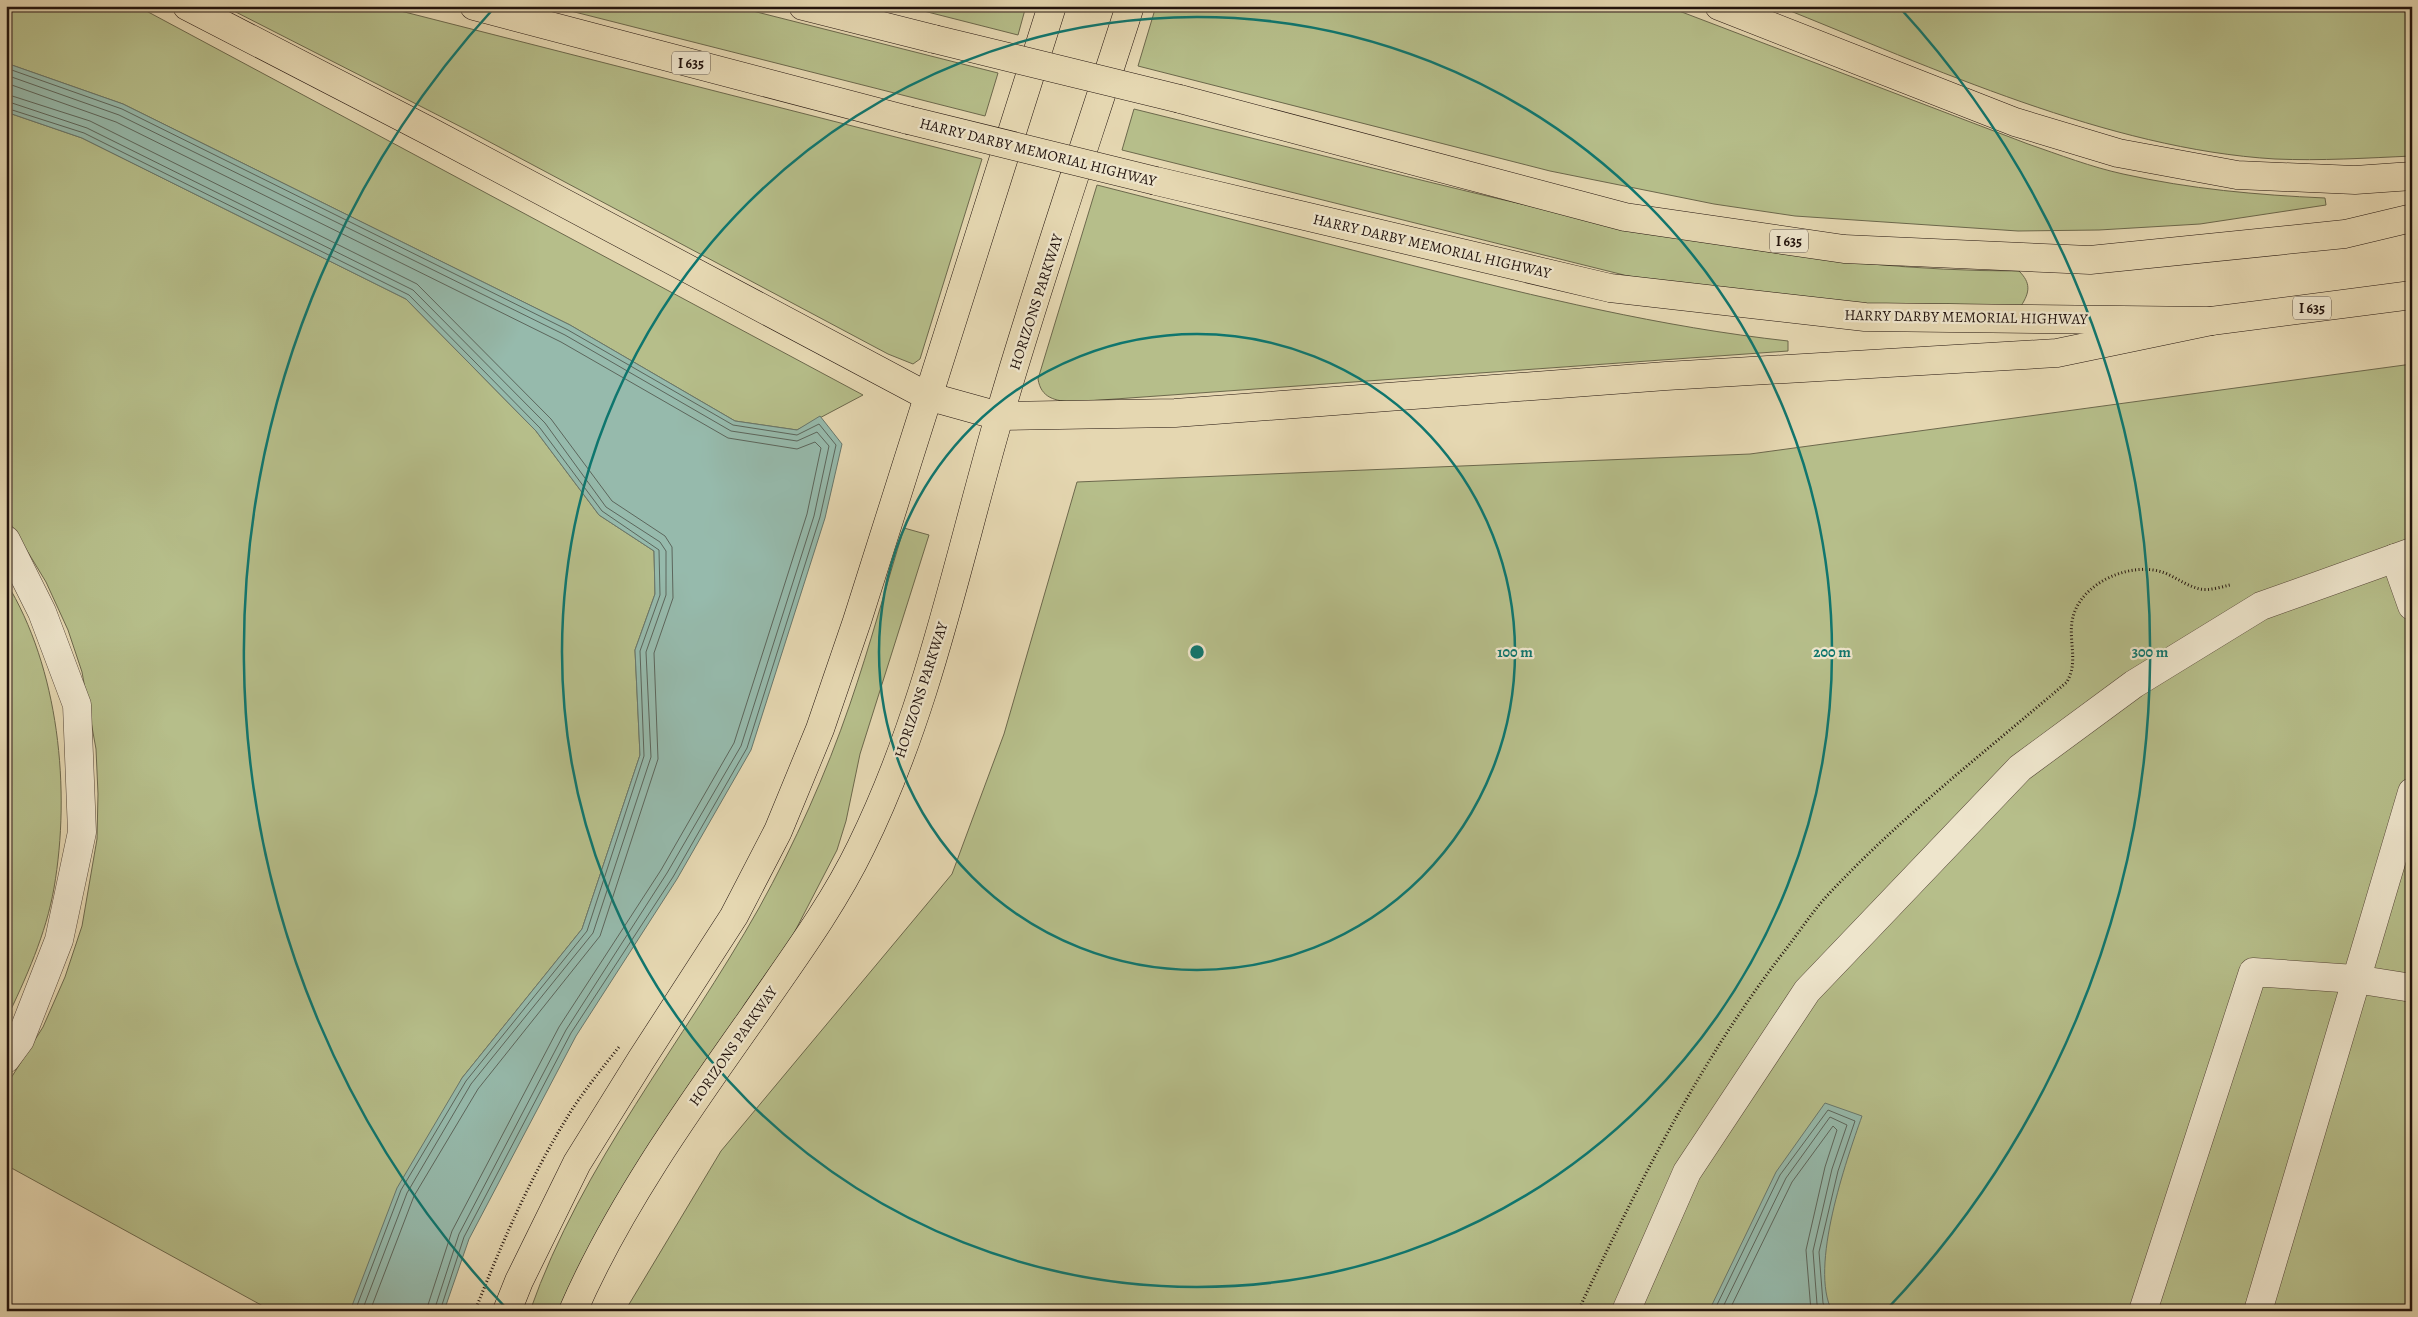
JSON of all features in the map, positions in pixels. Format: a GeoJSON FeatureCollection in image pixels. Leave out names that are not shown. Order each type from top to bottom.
{"type":"FeatureCollection","features":[{"type":"Feature","properties":{"kind":"main road"},"geometry":{"type":"LineString","coordinates":[[187,6],[426,130],[927,396],[999,416],[1175,413],[1666,376],[2057,353],[2211,321]]}},
{"type":"Feature","properties":{"kind":"main road","name":"HARRY DARBY MEMORIAL HIGHWAY"},"geometry":{"type":"LineString","coordinates":[[474,6],[908,120],[1610,288],[1865,317],[2211,321],[2412,295]]}},
{"type":"Feature","properties":{"kind":"main road","name":"I 635"},"geometry":{"type":"LineString","coordinates":[[804,6],[1180,98],[1625,217],[1844,249],[2090,260],[2345,234],[2412,218]]}},
{"type":"Feature","properties":{"kind":"main road"},"geometry":{"type":"LineString","coordinates":[[507,1311],[519,1281],[577,1163],[734,916],[778,831],[820,729],[858,621],[927,396],[1052,6]]}},
{"type":"Feature","properties":{"kind":"main road","name":"HORIZONS PARKWAY"},"geometry":{"type":"LineString","coordinates":[[573,1311],[583,1288],[642,1182],[701,1090],[805,942],[860,849],[903,748],[938,641],[999,416],[1130,6]]}},
{"type":"Feature","properties":{"kind":"main road"},"geometry":{"type":"LineString","coordinates":[[1719,6],[2015,122],[2118,153],[2237,175],[2356,180],[2412,176]]}},
{"type":"Feature","properties":{"kind":"street"},"geometry":{"type":"LineString","coordinates":[[6,540],[42,612],[76,704],[82,832],[59,940],[20,1040],[6,1059]]}},
{"type":"Feature","properties":{"kind":"street"},"geometry":{"type":"LineString","coordinates":[[1626,1311],[1687,1172],[1807,991],[2020,768],[2134,684],[2261,606],[2404,555],[2412,606]]}},
{"type":"Feature","properties":{"kind":"street"},"geometry":{"type":"LineString","coordinates":[[2258,1311],[2412,792]]}},
{"type":"Feature","properties":{"kind":"street"},"geometry":{"type":"LineString","coordinates":[[2143,1311],[2253,972],[2355,979],[2412,988]]}},
{"type":"Feature","properties":{"kind":"path"},"geometry":{"type":"LineString","coordinates":[[475,1311],[498,1252],[538,1171],[573,1108],[620,1044]]}},
{"type":"Feature","properties":{"kind":"green space"},"geometry":{"type":"Polygon","coordinates":[[[6,6],[137,6],[863,395],[797,430],[735,421],[570,325],[123,104],[6,63],[6,6]]]}},
{"type":"Feature","properties":{"kind":"green space"},"geometry":{"type":"Polygon","coordinates":[[[224,6],[381,6],[982,159],[920,359],[913,364],[888,354],[471,132],[224,6]]]}},
{"type":"Feature","properties":{"kind":"green space"},"geometry":{"type":"Polygon","coordinates":[[[551,6],[733,6],[998,73],[985,116],[551,6]]]}},
{"type":"Feature","properties":{"kind":"green space"},"geometry":{"type":"Polygon","coordinates":[[[904,6],[1026,6],[1018,35],[904,6]]]}},
{"type":"Feature","properties":{"kind":"green space"},"geometry":{"type":"Polygon","coordinates":[[[1156,6],[1666,6],[2028,144],[2099,168],[2148,179],[2198,187],[2249,193],[2325,198],[2326,205],[2200,224],[2099,230],[2018,231],[1795,216],[1714,204],[1550,171],[1138,66],[1156,6]]]}},
{"type":"Feature","properties":{"kind":"green space"},"geometry":{"type":"Polygon","coordinates":[[[1778,6],[2412,6],[2412,156],[2275,159],[2212,152],[2149,140],[2085,123],[2022,102],[1898,55],[1778,6]]]}},
{"type":"Feature","properties":{"kind":"green space"},"geometry":{"type":"Polygon","coordinates":[[[1134,109],[1498,199],[1645,231],[1793,255],[1868,264],[1943,269],[2019,271],[2026,280],[2028,288],[2021,306],[1871,309],[1684,286],[1628,276],[1122,150],[1134,109]]]}},
{"type":"Feature","properties":{"kind":"green space"},"geometry":{"type":"Polygon","coordinates":[[[6,112],[82,138],[406,299],[536,431],[599,515],[654,551],[655,594],[635,650],[640,755],[582,929],[462,1078],[350,1311],[272,1311],[6,1165],[6,1086],[43,1027],[65,977],[82,926],[97,839],[98,794],[96,749],[82,672],[68,630],[46,582],[6,516],[6,112]]]}},
{"type":"Feature","properties":{"kind":"green space"},"geometry":{"type":"Polygon","coordinates":[[[1097,185],[1554,300],[1693,328],[1788,341],[1788,351],[1073,402],[1060,401],[1050,397],[1042,390],[1038,379],[1097,185]]]}},
{"type":"Feature","properties":{"kind":"green space"},"geometry":{"type":"Polygon","coordinates":[[[2412,364],[2412,1311],[625,1311],[721,1151],[952,874],[1004,734],[1077,482],[1750,454],[2412,364]]]}},
{"type":"Feature","properties":{"kind":"green space"},"geometry":{"type":"Polygon","coordinates":[[[904,528],[929,535],[860,754],[846,821],[837,850],[793,935],[563,1311],[530,1311],[552,1257],[577,1205],[605,1154],[729,958],[785,859],[831,756],[850,704],[904,528]]]}},
{"type":"Feature","properties":{"kind":"green space"},"geometry":{"type":"Polygon","coordinates":[[[6,582],[24,616],[38,652],[49,691],[56,730],[61,811],[59,850],[54,888],[46,922],[21,988],[6,1020],[6,582]]]}},
{"type":"Feature","properties":{"kind":"water"},"geometry":{"type":"Polygon","coordinates":[[[6,63],[123,104],[570,325],[735,421],[797,430],[820,416],[842,444],[825,518],[751,750],[677,879],[576,1036],[469,1239],[444,1311],[350,1311],[397,1188],[462,1078],[582,929],[640,755],[635,650],[655,594],[654,551],[599,515],[536,431],[406,299],[82,138],[6,112],[6,63]]]}},
{"type":"Feature","properties":{"kind":"water"},"geometry":{"type":"Polygon","coordinates":[[[1825,1103],[1862,1116],[1839,1186],[1827,1242],[1826,1292],[1832,1311],[1709,1311],[1776,1172],[1825,1103]]]}}]}
